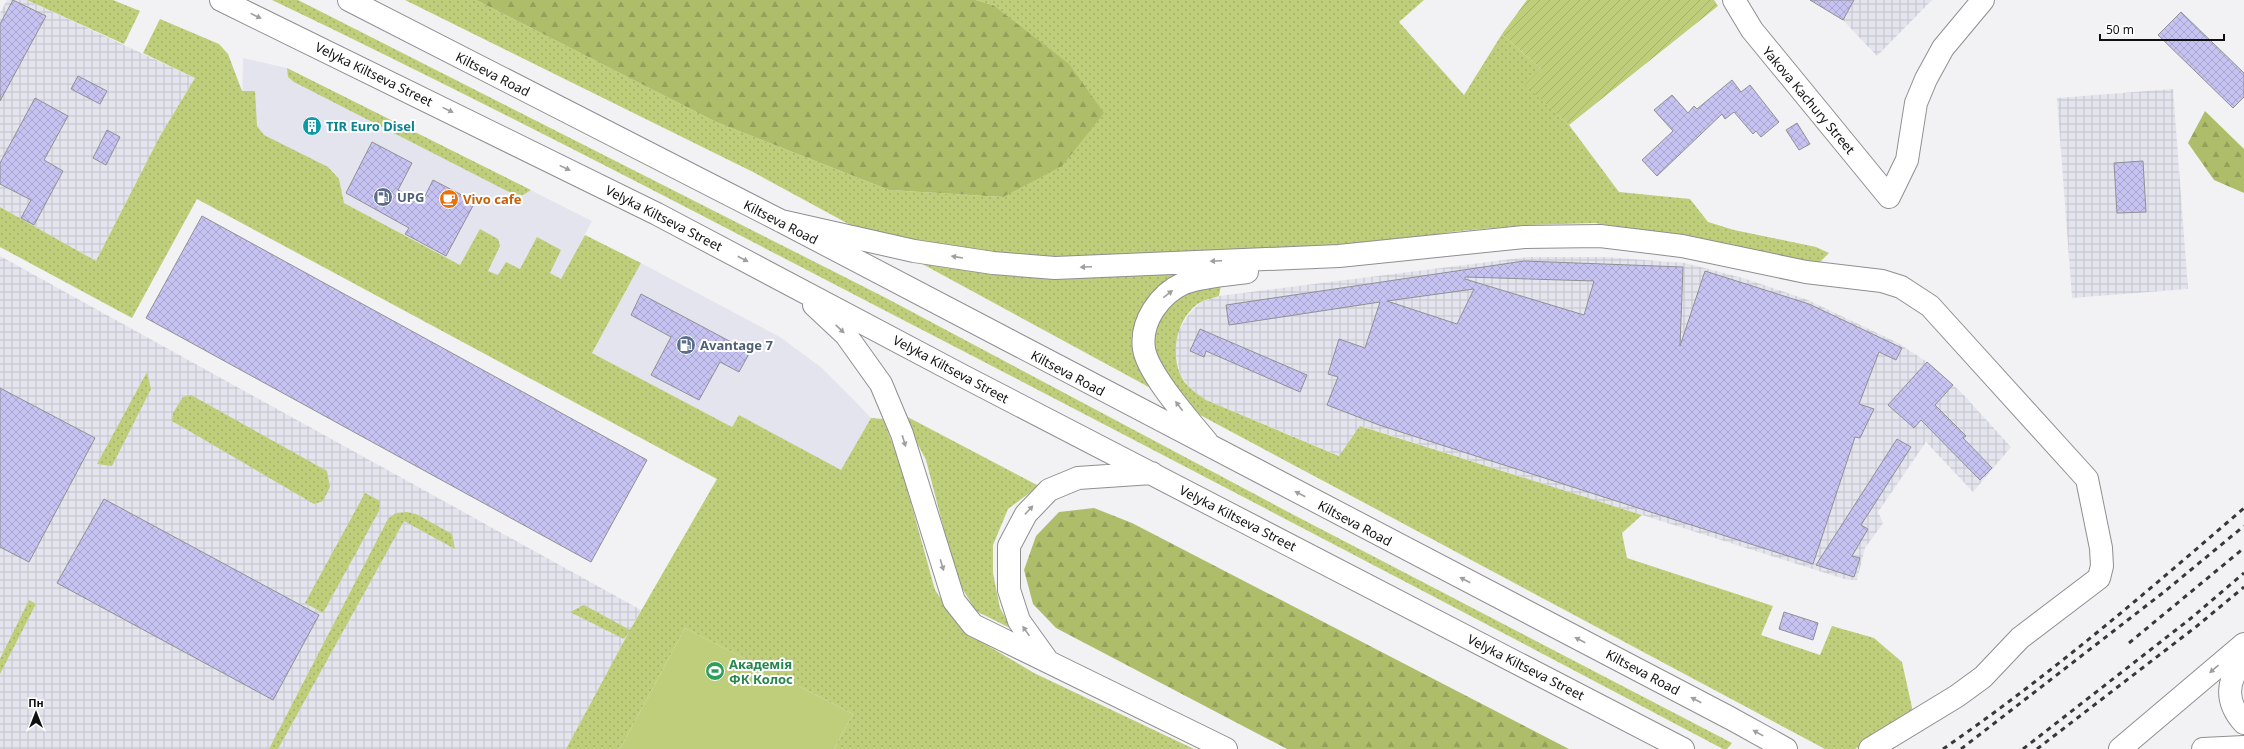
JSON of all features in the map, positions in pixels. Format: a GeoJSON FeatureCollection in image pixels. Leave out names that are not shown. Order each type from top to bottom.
{"type":"FeatureCollection","features":[{"type":"Feature","properties":{"kind":"main road","name":"Velyka Kiltseva Street"},"geometry":{"type":"LineString","coordinates":[[221,0],[603,186],[963,376],[1680,747]]}},
{"type":"Feature","properties":{"kind":"main road","name":"Kiltseva Road"},"geometry":{"type":"LineString","coordinates":[[349,0],[781,222],[1730,718],[1786,749]]}},
{"type":"Feature","properties":{"kind":"main road","name":"Yakova Kachury Street"},"geometry":{"type":"LineString","coordinates":[[1734,0],[1752,30],[1890,197],[1907,160],[1916,103],[1926,79],[1943,48],[1983,0]]}},
{"type":"Feature","properties":{"kind":"main road"},"geometry":{"type":"LineString","coordinates":[[781,222],[914,250],[1028,267],[1055,268],[1339,256],[1517,237],[1600,236],[1682,246],[1806,272],[1882,281],[1901,287],[1930,306],[2087,479],[2101,548],[2102,566],[2099,578],[2020,638],[1983,677],[1957,696],[1870,749]]}},
{"type":"Feature","properties":{"kind":"main road"},"geometry":{"type":"LineString","coordinates":[[1211,448],[1154,372],[1144,350],[1144,328],[1154,309],[1166,295],[1185,283],[1339,256]]}},
{"type":"Feature","properties":{"kind":"main road"},"geometry":{"type":"LineString","coordinates":[[791,284],[846,335],[881,384],[902,434],[954,601],[973,625],[1226,749]]}},
{"type":"Feature","properties":{"kind":"main road"},"geometry":{"type":"LineString","coordinates":[[1048,663],[1019,621],[1009,590],[1009,546],[1026,514],[1049,490],[1078,478],[1153,473]]}},
{"type":"Feature","properties":{"kind":"main road"},"geometry":{"type":"LineString","coordinates":[[2120,749],[2244,644]]}},
{"type":"Feature","properties":{"kind":"main road"},"geometry":{"type":"LineString","coordinates":[[2244,660],[2233,674],[2230,683],[2230,697],[2234,708],[2244,723]]}},
{"type":"Feature","properties":{"kind":"main road"},"geometry":{"type":"LineString","coordinates":[[2203,749],[2244,747]]}},
{"type":"Feature","properties":{"kind":"shaded area"},"geometry":{"type":"Polygon","coordinates":[[[7,0],[27,0],[195,78],[160,136],[96,261],[0,207],[0,13],[7,0]]]}},
{"type":"Feature","properties":{"kind":"shaded area"},"geometry":{"type":"Polygon","coordinates":[[[1810,0],[1932,0],[1877,56],[1843,20],[1810,0]]]}},
{"type":"Feature","properties":{"kind":"shaded area"},"geometry":{"type":"Polygon","coordinates":[[[243,58],[287,68],[592,221],[551,299],[528,301],[241,148],[243,58]]]}},
{"type":"Feature","properties":{"kind":"shaded area"},"geometry":{"type":"Polygon","coordinates":[[[2173,89],[2188,289],[2072,298],[2057,98],[2173,89]]]}},
{"type":"Feature","properties":{"kind":"shaded area"},"geometry":{"type":"Polygon","coordinates":[[[0,256],[641,610],[566,749],[0,749],[0,256]]]}},
{"type":"Feature","properties":{"kind":"shaded area"},"geometry":{"type":"Polygon","coordinates":[[[1527,257],[1605,257],[1685,263],[1743,278],[1808,300],[1898,343],[1927,362],[1960,391],[2011,447],[1973,492],[1926,442],[1878,512],[1883,523],[1865,548],[1857,580],[1844,579],[1361,426],[1340,456],[1206,400],[1190,389],[1180,374],[1175,350],[1178,332],[1189,314],[1201,302],[1219,296],[1527,257]]]}},
{"type":"Feature","properties":{"kind":"shaded area"},"geometry":{"type":"Polygon","coordinates":[[[641,263],[780,337],[822,368],[854,400],[871,418],[841,471],[739,415],[732,427],[592,353],[641,263]]]}},
{"type":"Feature","properties":{"kind":"green space"},"geometry":{"type":"Polygon","coordinates":[[[27,0],[113,0],[140,11],[124,44],[27,0]]]}},
{"type":"Feature","properties":{"kind":"green space"},"geometry":{"type":"Polygon","coordinates":[[[272,0],[298,0],[886,298],[1292,514],[1732,743],[1727,749],[1723,749],[1408,583],[653,190],[349,37],[272,0]]]}},
{"type":"Feature","properties":{"kind":"green space"},"geometry":{"type":"Polygon","coordinates":[[[405,0],[476,0],[716,122],[889,190],[1003,197],[993,5],[976,0],[1424,0],[1399,22],[1464,95],[1502,34],[1541,69],[1526,85],[1569,125],[1619,192],[1690,199],[1708,222],[1734,230],[1816,247],[1829,253],[1818,264],[1595,223],[1528,225],[1459,231],[1340,249],[1223,275],[1219,296],[1201,302],[1193,308],[1187,315],[1178,334],[1176,344],[1177,365],[1182,378],[1191,389],[1206,400],[1339,456],[1360,426],[1642,515],[1622,533],[1627,558],[1773,606],[1761,635],[1820,655],[1832,626],[1874,638],[1902,662],[1913,712],[1855,749],[1825,749],[1215,423],[753,172],[405,0]]]}},
{"type":"Feature","properties":{"kind":"green space"},"geometry":{"type":"Polygon","coordinates":[[[476,0],[976,0],[993,5],[1069,64],[1104,113],[1062,166],[1003,197],[889,190],[716,122],[476,0]]]}},
{"type":"Feature","properties":{"kind":"green space"},"geometry":{"type":"Polygon","coordinates":[[[1527,0],[1714,0],[1718,6],[1569,125],[1525,85],[1541,69],[1502,34],[1527,0]]]}},
{"type":"Feature","properties":{"kind":"green space"},"geometry":{"type":"Polygon","coordinates":[[[160,19],[219,44],[228,54],[242,91],[255,91],[257,126],[264,135],[328,167],[339,179],[344,203],[460,265],[480,229],[498,239],[500,246],[488,271],[498,275],[506,262],[520,269],[537,237],[561,250],[550,273],[561,279],[585,235],[641,263],[592,353],[732,427],[739,415],[841,470],[871,418],[883,419],[900,463],[935,590],[963,631],[1034,673],[1194,749],[834,749],[853,714],[685,628],[620,749],[566,749],[630,630],[717,479],[197,199],[132,318],[0,247],[0,207],[96,261],[160,136],[195,78],[143,53],[160,19]]]}},
{"type":"Feature","properties":{"kind":"green space"},"geometry":{"type":"Polygon","coordinates":[[[287,68],[531,190],[523,195],[513,194],[294,82],[288,77],[287,68]]]}},
{"type":"Feature","properties":{"kind":"green space"},"geometry":{"type":"Polygon","coordinates":[[[2205,111],[2244,149],[2244,193],[2214,180],[2188,143],[2205,111]]]}},
{"type":"Feature","properties":{"kind":"green space"},"geometry":{"type":"Polygon","coordinates":[[[147,372],[151,389],[112,466],[97,464],[147,372]]]}},
{"type":"Feature","properties":{"kind":"green space"},"geometry":{"type":"Polygon","coordinates":[[[191,395],[327,471],[330,487],[323,501],[314,504],[172,421],[173,413],[183,397],[191,395]]]}},
{"type":"Feature","properties":{"kind":"green space"},"geometry":{"type":"Polygon","coordinates":[[[902,414],[1039,486],[1008,509],[993,545],[993,573],[1000,608],[1012,629],[976,611],[957,580],[926,460],[902,414]]]}},
{"type":"Feature","properties":{"kind":"green space"},"geometry":{"type":"Polygon","coordinates":[[[365,493],[380,501],[379,511],[323,613],[305,603],[365,493]]]}},
{"type":"Feature","properties":{"kind":"green space"},"geometry":{"type":"Polygon","coordinates":[[[1094,508],[1132,523],[1569,749],[1287,749],[1056,628],[1033,604],[1024,570],[1036,536],[1059,512],[1094,508]]]}},
{"type":"Feature","properties":{"kind":"green space"},"geometry":{"type":"Polygon","coordinates":[[[407,512],[416,514],[452,534],[455,549],[404,521],[278,749],[269,749],[388,519],[396,513],[407,512]]]}},
{"type":"Feature","properties":{"kind":"green space"},"geometry":{"type":"Polygon","coordinates":[[[29,600],[36,604],[0,674],[0,659],[29,600]]]}},
{"type":"Feature","properties":{"kind":"green space"},"geometry":{"type":"Polygon","coordinates":[[[584,605],[630,630],[624,639],[570,612],[584,605]]]}},
{"type":"Feature","properties":{"kind":"green space","name":"Академія ФК Колос"},"geometry":{"type":"Polygon","coordinates":[[[685,628],[853,714],[834,749],[620,749],[685,628]]]}},
{"type":"Feature","properties":{"kind":"building"},"geometry":{"type":"Polygon","coordinates":[[[13,0],[46,16],[0,101],[0,24],[13,0]]]}},
{"type":"Feature","properties":{"kind":"building"},"geometry":{"type":"Polygon","coordinates":[[[1810,0],[1854,0],[1843,20],[1810,0]]]}},
{"type":"Feature","properties":{"kind":"building"},"geometry":{"type":"Polygon","coordinates":[[[2181,12],[2244,73],[2244,97],[2233,108],[2158,35],[2181,12]]]}},
{"type":"Feature","properties":{"kind":"building"},"geometry":{"type":"Polygon","coordinates":[[[78,76],[107,91],[100,104],[71,89],[78,76]]]}},
{"type":"Feature","properties":{"kind":"building"},"geometry":{"type":"Polygon","coordinates":[[[1732,80],[1741,92],[1750,85],[1779,122],[1761,137],[1756,131],[1753,134],[1734,112],[1725,119],[1722,114],[1657,176],[1642,160],[1673,131],[1654,110],[1672,95],[1688,113],[1694,106],[1697,109],[1732,80]]]}},
{"type":"Feature","properties":{"kind":"building"},"geometry":{"type":"Polygon","coordinates":[[[35,98],[68,116],[44,160],[63,171],[34,225],[21,218],[31,200],[0,184],[0,163],[35,98]]]}},
{"type":"Feature","properties":{"kind":"building"},"geometry":{"type":"Polygon","coordinates":[[[1797,123],[1810,144],[1799,150],[1786,130],[1797,123]]]}},
{"type":"Feature","properties":{"kind":"building"},"geometry":{"type":"Polygon","coordinates":[[[107,130],[120,137],[106,165],[93,158],[107,130]]]}},
{"type":"Feature","properties":{"kind":"building","name":"UPG"},"geometry":{"type":"Polygon","coordinates":[[[372,142],[412,163],[398,190],[422,202],[433,180],[475,202],[446,256],[405,234],[409,228],[346,193],[372,142]]]}},
{"type":"Feature","properties":{"kind":"building"},"geometry":{"type":"Polygon","coordinates":[[[2143,161],[2146,212],[2117,213],[2114,163],[2143,161]]]}},
{"type":"Feature","properties":{"kind":"building"},"geometry":{"type":"Polygon","coordinates":[[[202,216],[647,460],[591,562],[146,318],[202,216]]]}},
{"type":"Feature","properties":{"kind":"building"},"geometry":{"type":"Polygon","coordinates":[[[1524,261],[1683,267],[1680,346],[1705,271],[1809,304],[1902,348],[1896,360],[1879,352],[1859,404],[1874,409],[1860,438],[1855,437],[1813,564],[1379,425],[1327,405],[1338,377],[1328,374],[1339,339],[1365,348],[1380,302],[1229,325],[1226,305],[1524,261]],[[1465,277],[1465,279],[1584,315],[1594,281],[1465,277]],[[1474,289],[1387,301],[1457,324],[1474,289]]]}},
{"type":"Feature","properties":{"kind":"building"},"geometry":{"type":"Polygon","coordinates":[[[641,294],[750,352],[739,372],[720,362],[699,400],[651,375],[671,337],[631,315],[641,294]]]}},
{"type":"Feature","properties":{"kind":"building"},"geometry":{"type":"Polygon","coordinates":[[[1200,329],[1307,375],[1300,392],[1206,351],[1204,357],[1190,351],[1200,329]]]}},
{"type":"Feature","properties":{"kind":"building"},"geometry":{"type":"Polygon","coordinates":[[[1927,362],[1953,385],[1935,405],[1966,436],[1963,438],[1992,468],[1980,480],[1921,420],[1914,428],[1888,405],[1927,362]]]}},
{"type":"Feature","properties":{"kind":"building"},"geometry":{"type":"Polygon","coordinates":[[[0,388],[95,438],[29,562],[0,547],[0,388]]]}},
{"type":"Feature","properties":{"kind":"building"},"geometry":{"type":"Polygon","coordinates":[[[1897,439],[1911,447],[1861,525],[1868,529],[1852,556],[1860,558],[1854,577],[1816,565],[1897,439]]]}},
{"type":"Feature","properties":{"kind":"building"},"geometry":{"type":"Polygon","coordinates":[[[104,499],[319,615],[273,700],[57,583],[104,499]]]}},
{"type":"Feature","properties":{"kind":"building"},"geometry":{"type":"Polygon","coordinates":[[[1784,612],[1818,623],[1813,640],[1779,629],[1784,612]]]}},
{"type":"Feature","properties":{"kind":"railway"},"geometry":{"type":"LineString","coordinates":[[1943,749],[2021,692],[2097,633],[2244,508]]}},
{"type":"Feature","properties":{"kind":"railway"},"geometry":{"type":"LineString","coordinates":[[1961,749],[2164,592],[2244,526]]}},
{"type":"Feature","properties":{"kind":"railway"},"geometry":{"type":"LineString","coordinates":[[2129,643],[2244,548]]}},
{"type":"Feature","properties":{"kind":"railway"},"geometry":{"type":"LineString","coordinates":[[2023,749],[2190,619],[2244,573]]}},
{"type":"Feature","properties":{"kind":"railway"},"geometry":{"type":"LineString","coordinates":[[2037,749],[2197,626],[2244,587]]}},
{"type":"Feature","properties":{"kind":"place","name":"TIR Euro Disel"},"geometry":{"type":"Point","coordinates":[312,126]}},
{"type":"Feature","properties":{"kind":"place","name":"UPG"},"geometry":{"type":"Point","coordinates":[383,197]}},
{"type":"Feature","properties":{"kind":"place","name":"Vivo cafe"},"geometry":{"type":"Point","coordinates":[449,199]}},
{"type":"Feature","properties":{"kind":"place","name":"Avantage 7"},"geometry":{"type":"Point","coordinates":[686,345]}},
{"type":"Feature","properties":{"kind":"place","name":"Академія ФК Колос"},"geometry":{"type":"Point","coordinates":[715,671]}}]}
